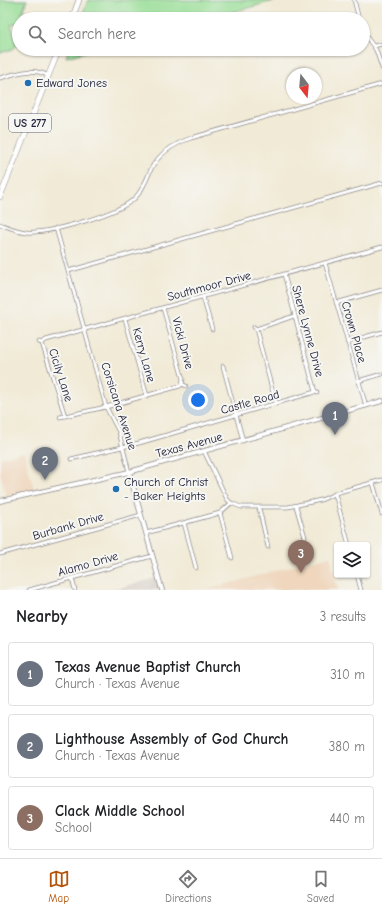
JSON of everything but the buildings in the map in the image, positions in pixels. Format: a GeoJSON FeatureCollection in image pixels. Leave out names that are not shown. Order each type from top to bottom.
{"type":"FeatureCollection","features":[{"type":"Feature","properties":{"kind":"highway"},"geometry":{"type":"LineString","coordinates":[[75,12],[79,0]]}},
{"type":"Feature","properties":{"kind":"highway","name":"US 277"},"geometry":{"type":"LineString","coordinates":[[0,197],[57,56]]}},
{"type":"Feature","properties":{"kind":"street"},"geometry":{"type":"LineString","coordinates":[[354,0],[357,12]]}},
{"type":"Feature","properties":{"kind":"street"},"geometry":{"type":"LineString","coordinates":[[370,41],[374,46],[382,68]]}},
{"type":"Feature","properties":{"kind":"street"},"geometry":{"type":"LineString","coordinates":[[374,46],[382,44]]}},
{"type":"Feature","properties":{"kind":"street"},"geometry":{"type":"LineString","coordinates":[[0,78],[28,70],[40,72],[49,76]]}},
{"type":"Feature","properties":{"kind":"street"},"geometry":{"type":"LineString","coordinates":[[0,224],[26,232],[56,228],[98,217],[128,204],[141,191],[158,158],[172,145],[382,84]]}},
{"type":"Feature","properties":{"kind":"street"},"geometry":{"type":"LineString","coordinates":[[68,271],[382,183]]}},
{"type":"Feature","properties":{"kind":"street","name":"Corsicana Avenue"},"geometry":{"type":"LineString","coordinates":[[56,228],[106,407],[118,432],[123,447],[162,590]]}},
{"type":"Feature","properties":{"kind":"street","name":"Southmoor Drive"},"geometry":{"type":"LineString","coordinates":[[41,342],[382,247]]}},
{"type":"Feature","properties":{"kind":"street","name":"Crown Place"},"geometry":{"type":"LineString","coordinates":[[325,263],[366,406]]}},
{"type":"Feature","properties":{"kind":"street","name":"Shere Lynne Drive"},"geometry":{"type":"LineString","coordinates":[[284,274],[294,316],[316,393]]}},
{"type":"Feature","properties":{"kind":"street"},"geometry":{"type":"LineString","coordinates":[[336,303],[382,290]]}},
{"type":"Feature","properties":{"kind":"street"},"geometry":{"type":"LineString","coordinates":[[203,297],[212,329]]}},
{"type":"Feature","properties":{"kind":"street","name":"Vicki Drive"},"geometry":{"type":"LineString","coordinates":[[163,308],[183,379],[182,384]]}},
{"type":"Feature","properties":{"kind":"street"},"geometry":{"type":"LineString","coordinates":[[276,404],[255,328],[294,316]]}},
{"type":"Feature","properties":{"kind":"street","name":"Kerry Lane"},"geometry":{"type":"LineString","coordinates":[[125,319],[147,396]]}},
{"type":"Feature","properties":{"kind":"street"},"geometry":{"type":"LineString","coordinates":[[347,342],[382,332]]}},
{"type":"Feature","properties":{"kind":"street","name":"Cicily Lane"},"geometry":{"type":"LineString","coordinates":[[41,342],[65,416]]}},
{"type":"Feature","properties":{"kind":"street"},"geometry":{"type":"LineString","coordinates":[[223,366],[244,440]]}},
{"type":"Feature","properties":{"kind":"street"},"geometry":{"type":"LineString","coordinates":[[358,381],[382,374]]}},
{"type":"Feature","properties":{"kind":"street"},"geometry":{"type":"LineString","coordinates":[[60,417],[147,396],[180,386],[182,384],[186,386]]}},
{"type":"Feature","properties":{"kind":"street","name":"Castle Road"},"geometry":{"type":"LineString","coordinates":[[71,459],[123,447],[316,393]]}},
{"type":"Feature","properties":{"kind":"street","name":"Texas Avenue"},"geometry":{"type":"LineString","coordinates":[[0,501],[129,472],[382,402]]}},
{"type":"Feature","properties":{"kind":"street"},"geometry":{"type":"LineString","coordinates":[[204,451],[210,465],[219,479],[224,495],[231,503],[241,507],[259,508],[296,506],[320,500],[382,480]]}},
{"type":"Feature","properties":{"kind":"street"},"geometry":{"type":"LineString","coordinates":[[373,483],[382,514]]}},
{"type":"Feature","properties":{"kind":"street"},"geometry":{"type":"LineString","coordinates":[[335,494],[348,542]]}},
{"type":"Feature","properties":{"kind":"street"},"geometry":{"type":"LineString","coordinates":[[146,533],[220,513],[231,503]]}},
{"type":"Feature","properties":{"kind":"street"},"geometry":{"type":"LineString","coordinates":[[296,506],[305,537]]}},
{"type":"Feature","properties":{"kind":"street"},"geometry":{"type":"LineString","coordinates":[[259,508],[268,547]]}},
{"type":"Feature","properties":{"kind":"street"},"geometry":{"type":"LineString","coordinates":[[220,513],[232,558]]}},
{"type":"Feature","properties":{"kind":"street","name":"Burbank Drive"},"geometry":{"type":"LineString","coordinates":[[0,554],[141,515]]}},
{"type":"Feature","properties":{"kind":"street"},"geometry":{"type":"LineString","coordinates":[[184,523],[196,568]]}},
{"type":"Feature","properties":{"kind":"street","name":"Alamo Drive"},"geometry":{"type":"LineString","coordinates":[[29,590],[152,556]]}},
{"type":"Feature","properties":{"kind":"street"},"geometry":{"type":"LineString","coordinates":[[72,578],[75,590]]}},
{"type":"Feature","properties":{"kind":"street"},"geometry":{"type":"LineString","coordinates":[[358,578],[361,590]]}},
{"type":"Feature","properties":{"kind":"shaded area"},"geometry":{"type":"Polygon","coordinates":[[[24,452],[34,490],[6,496],[0,473],[0,458],[24,452]]]}},
{"type":"Feature","properties":{"kind":"shaded area"},"geometry":{"type":"Polygon","coordinates":[[[330,556],[338,590],[205,590],[330,556]]]}},
{"type":"Feature","properties":{"kind":"shaded area"},"geometry":{"type":"Polygon","coordinates":[[[156,578],[160,590],[111,590],[156,578]]]}},
{"type":"Feature","properties":{"kind":"green space"},"geometry":{"type":"Polygon","coordinates":[[[0,0],[27,0],[22,12],[12,12],[12,49],[0,53],[0,0]]]}},
{"type":"Feature","properties":{"kind":"green space"},"geometry":{"type":"Polygon","coordinates":[[[88,0],[277,0],[233,12],[84,12],[88,0]]]}},
{"type":"Feature","properties":{"kind":"place","name":"Edward Jones"},"geometry":{"type":"Point","coordinates":[28,83]}},
{"type":"Feature","properties":{"kind":"place","name":"Texas Avenue Baptist Church"},"geometry":{"type":"Point","coordinates":[335,435]}},
{"type":"Feature","properties":{"kind":"place","name":"Lighthouse Assembly of God Church"},"geometry":{"type":"Point","coordinates":[45,480]}},
{"type":"Feature","properties":{"kind":"place","name":"Church of Christ - Baker Heights"},"geometry":{"type":"Point","coordinates":[116,489]}},
{"type":"Feature","properties":{"kind":"place","name":"Clack Middle School"},"geometry":{"type":"Point","coordinates":[301,573]}}]}
